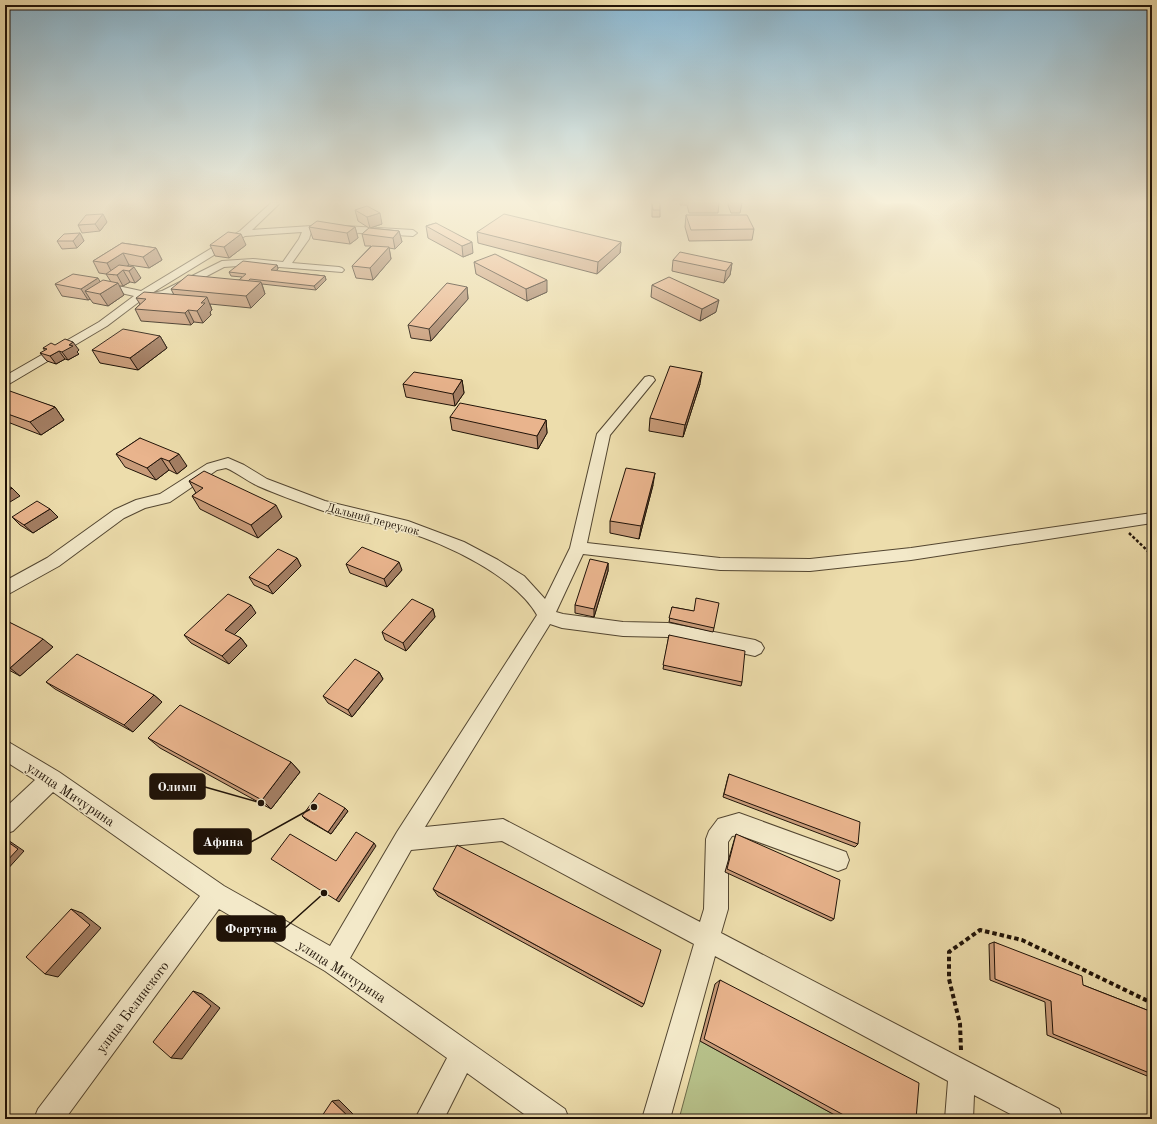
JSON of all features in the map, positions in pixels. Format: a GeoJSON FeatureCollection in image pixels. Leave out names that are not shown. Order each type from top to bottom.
{"type":"FeatureCollection","features":[{"type":"Feature","properties":{"kind":"street"},"geometry":{"type":"LineString","coordinates":[[5,381],[103,324],[141,295],[206,255]]}},
{"type":"Feature","properties":{"kind":"street"},"geometry":{"type":"LineString","coordinates":[[286,265],[293,255]]}},
{"type":"Feature","properties":{"kind":"street"},"geometry":{"type":"LineString","coordinates":[[91,283],[150,296],[165,294],[222,264],[253,262],[339,270]]}},
{"type":"Feature","properties":{"kind":"street"},"geometry":{"type":"LineString","coordinates":[[334,962],[405,840],[546,616],[578,548],[604,434],[649,380]]}},
{"type":"Feature","properties":{"kind":"street","name":"Дальний переулок"},"geometry":{"type":"LineString","coordinates":[[5,589],[53,562],[119,514],[141,504],[165,498],[212,467],[228,463],[262,482],[321,505],[408,527],[458,546],[492,564],[518,581],[538,601],[546,616]]}},
{"type":"Feature","properties":{"kind":"street"},"geometry":{"type":"LineString","coordinates":[[578,548],[720,564],[810,565],[911,554],[1152,518]]}},
{"type":"Feature","properties":{"kind":"street"},"geometry":{"type":"LineString","coordinates":[[546,616],[562,622],[615,628],[668,630],[755,648]]}},
{"type":"Feature","properties":{"kind":"street","name":"улица Мичурина"},"geometry":{"type":"LineString","coordinates":[[5,750],[52,779],[216,894],[334,962],[555,1119]]}},
{"type":"Feature","properties":{"kind":"street"},"geometry":{"type":"LineString","coordinates":[[5,824],[52,779]]}},
{"type":"Feature","properties":{"kind":"street"},"geometry":{"type":"LineString","coordinates":[[656,1119],[716,909],[717,839],[726,827],[739,824],[838,860]]}},
{"type":"Feature","properties":{"kind":"street"},"geometry":{"type":"LineString","coordinates":[[405,840],[503,830],[1049,1119]]}},
{"type":"Feature","properties":{"kind":"street","name":"улица Белинского"},"geometry":{"type":"LineString","coordinates":[[48,1119],[216,894]]}},
{"type":"Feature","properties":{"kind":"street"},"geometry":{"type":"LineString","coordinates":[[429,1119],[463,1054]]}},
{"type":"Feature","properties":{"kind":"street"},"geometry":{"type":"LineString","coordinates":[[959,1119],[962,1074]]}},
{"type":"Feature","properties":{"kind":"path"},"geometry":{"type":"LineString","coordinates":[[1119,523],[1152,555]]}},
{"type":"Feature","properties":{"kind":"path"},"geometry":{"type":"LineString","coordinates":[[962,1074],[960,1024],[949,979],[949,952],[980,930],[1022,940],[1152,1003]]}},
{"type":"Feature","properties":{"kind":"green space"},"geometry":{"type":"Polygon","coordinates":[[[700,1041],[842,1119],[679,1119],[700,1041]]]}},
{"type":"Feature","properties":{"kind":"building"},"geometry":{"type":"Polygon","coordinates":[[[102,255],[119,255],[107,263],[93,261],[102,255]]]}},
{"type":"Feature","properties":{"kind":"building"},"geometry":{"type":"Polygon","coordinates":[[[363,255],[381,255],[370,268],[352,266],[363,255]]]}},
{"type":"Feature","properties":{"kind":"building"},"geometry":{"type":"Polygon","coordinates":[[[491,255],[498,255],[547,280],[526,289],[474,262],[491,255]]]}},
{"type":"Feature","properties":{"kind":"building"},"geometry":{"type":"Polygon","coordinates":[[[572,255],[606,255],[598,262],[572,255]]]}},
{"type":"Feature","properties":{"kind":"building"},"geometry":{"type":"Polygon","coordinates":[[[677,255],[696,255],[732,263],[726,271],[673,260],[677,255]]]}},
{"type":"Feature","properties":{"kind":"building"},"geometry":{"type":"Polygon","coordinates":[[[243,261],[277,265],[271,270],[325,276],[314,286],[250,279],[248,281],[239,280],[246,274],[229,272],[243,261]]]}},
{"type":"Feature","properties":{"kind":"building"},"geometry":{"type":"Polygon","coordinates":[[[119,265],[134,267],[129,271],[123,270],[117,275],[106,274],[119,265]]]}},
{"type":"Feature","properties":{"kind":"building"},"geometry":{"type":"Polygon","coordinates":[[[73,274],[98,278],[81,289],[55,284],[73,274]]]}},
{"type":"Feature","properties":{"kind":"building"},"geometry":{"type":"Polygon","coordinates":[[[188,275],[261,282],[246,296],[171,289],[188,275]]]}},
{"type":"Feature","properties":{"kind":"building"},"geometry":{"type":"Polygon","coordinates":[[[669,277],[719,300],[702,309],[652,285],[669,277]]]}},
{"type":"Feature","properties":{"kind":"building"},"geometry":{"type":"Polygon","coordinates":[[[103,280],[118,283],[100,294],[85,291],[103,280]]]}},
{"type":"Feature","properties":{"kind":"building"},"geometry":{"type":"Polygon","coordinates":[[[447,283],[467,287],[429,329],[408,325],[447,283]]]}},
{"type":"Feature","properties":{"kind":"building"},"geometry":{"type":"Polygon","coordinates":[[[144,292],[207,297],[201,303],[205,303],[197,311],[188,310],[185,313],[135,309],[146,299],[136,298],[144,292]]]}},
{"type":"Feature","properties":{"kind":"building"},"geometry":{"type":"Polygon","coordinates":[[[123,329],[160,336],[130,358],[92,350],[123,329]]]}},
{"type":"Feature","properties":{"kind":"building"},"geometry":{"type":"Polygon","coordinates":[[[65,339],[73,342],[69,345],[73,346],[50,356],[40,353],[47,349],[43,348],[51,343],[55,345],[65,339]]]}},
{"type":"Feature","properties":{"kind":"building"},"geometry":{"type":"Polygon","coordinates":[[[670,366],[702,372],[685,425],[650,418],[670,366]]]}},
{"type":"Feature","properties":{"kind":"building"},"geometry":{"type":"Polygon","coordinates":[[[414,372],[462,380],[453,394],[403,384],[414,372]]]}},
{"type":"Feature","properties":{"kind":"building"},"geometry":{"type":"Polygon","coordinates":[[[7,390],[55,407],[30,422],[5,413],[5,391],[7,390]]]}},
{"type":"Feature","properties":{"kind":"building"},"geometry":{"type":"Polygon","coordinates":[[[460,403],[546,420],[537,436],[450,417],[460,403]]]}},
{"type":"Feature","properties":{"kind":"building"},"geometry":{"type":"Polygon","coordinates":[[[140,438],[179,454],[169,461],[161,458],[147,468],[116,454],[140,438]]]}},
{"type":"Feature","properties":{"kind":"building"},"geometry":{"type":"Polygon","coordinates":[[[626,468],[655,473],[641,526],[610,521],[626,468]]]}},
{"type":"Feature","properties":{"kind":"building"},"geometry":{"type":"Polygon","coordinates":[[[204,471],[276,505],[251,525],[192,496],[203,488],[189,481],[204,471]]]}},
{"type":"Feature","properties":{"kind":"building"},"geometry":{"type":"Polygon","coordinates":[[[5,484],[12,488],[5,492],[5,484]]]}},
{"type":"Feature","properties":{"kind":"building"},"geometry":{"type":"Polygon","coordinates":[[[37,501],[50,509],[24,525],[12,517],[37,501]]]}},
{"type":"Feature","properties":{"kind":"building"},"geometry":{"type":"Polygon","coordinates":[[[362,547],[399,562],[384,579],[346,564],[362,547]]]}},
{"type":"Feature","properties":{"kind":"building"},"geometry":{"type":"Polygon","coordinates":[[[278,549],[297,558],[268,586],[249,577],[278,549]]]}},
{"type":"Feature","properties":{"kind":"building"},"geometry":{"type":"Polygon","coordinates":[[[590,559],[608,563],[594,609],[575,605],[590,559]]]}},
{"type":"Feature","properties":{"kind":"building"},"geometry":{"type":"Polygon","coordinates":[[[228,594],[251,605],[225,630],[241,638],[222,656],[184,635],[228,594]]]}},
{"type":"Feature","properties":{"kind":"building"},"geometry":{"type":"Polygon","coordinates":[[[696,598],[719,603],[714,628],[669,618],[672,607],[694,611],[696,598]]]}},
{"type":"Feature","properties":{"kind":"building"},"geometry":{"type":"Polygon","coordinates":[[[412,599],[433,609],[403,643],[382,632],[412,599]]]}},
{"type":"Feature","properties":{"kind":"building"},"geometry":{"type":"Polygon","coordinates":[[[5,620],[43,639],[10,668],[5,665],[5,620]]]}},
{"type":"Feature","properties":{"kind":"building"},"geometry":{"type":"Polygon","coordinates":[[[669,635],[745,651],[742,682],[663,665],[669,635]]]}},
{"type":"Feature","properties":{"kind":"building"},"geometry":{"type":"Polygon","coordinates":[[[77,654],[154,695],[124,725],[46,682],[77,654]]]}},
{"type":"Feature","properties":{"kind":"building"},"geometry":{"type":"Polygon","coordinates":[[[355,659],[379,672],[348,710],[323,696],[355,659]]]}},
{"type":"Feature","properties":{"kind":"building"},"geometry":{"type":"Polygon","coordinates":[[[180,705],[291,762],[262,800],[148,738],[180,705]]]}},
{"type":"Feature","properties":{"kind":"building"},"geometry":{"type":"Polygon","coordinates":[[[729,774],[860,822],[858,844],[724,794],[729,774]]]}},
{"type":"Feature","properties":{"kind":"building"},"geometry":{"type":"Polygon","coordinates":[[[319,793],[345,808],[328,832],[302,816],[319,793]]]}},
{"type":"Feature","properties":{"kind":"building"},"geometry":{"type":"Polygon","coordinates":[[[356,832],[374,843],[336,900],[271,859],[290,834],[336,861],[356,832]]]}},
{"type":"Feature","properties":{"kind":"building"},"geometry":{"type":"Polygon","coordinates":[[[736,834],[840,880],[834,919],[727,869],[736,834]]]}},
{"type":"Feature","properties":{"kind":"building"},"geometry":{"type":"Polygon","coordinates":[[[5,840],[18,849],[5,863],[5,840]]]}},
{"type":"Feature","properties":{"kind":"building"},"geometry":{"type":"Polygon","coordinates":[[[457,845],[661,950],[644,1004],[433,889],[457,845]]]}},
{"type":"Feature","properties":{"kind":"building"},"geometry":{"type":"Polygon","coordinates":[[[71,909],[90,925],[45,974],[26,957],[71,909]]]}},
{"type":"Feature","properties":{"kind":"building"},"geometry":{"type":"Polygon","coordinates":[[[994,942],[1082,976],[1083,985],[1152,1012],[1152,1074],[1053,1034],[1051,1001],[995,979],[994,942]]]}},
{"type":"Feature","properties":{"kind":"building"},"geometry":{"type":"Polygon","coordinates":[[[720,980],[919,1083],[916,1119],[851,1119],[704,1039],[720,980]]]}},
{"type":"Feature","properties":{"kind":"building"},"geometry":{"type":"Polygon","coordinates":[[[193,991],[211,1006],[171,1058],[153,1042],[193,991]]]}},
{"type":"Feature","properties":{"kind":"building"},"geometry":{"type":"Polygon","coordinates":[[[332,1101],[351,1119],[320,1119],[332,1101]]]}},
{"type":"Feature","properties":{"kind":"place","name":"Олимп"},"geometry":{"type":"Point","coordinates":[261,803]}},
{"type":"Feature","properties":{"kind":"place","name":"Афина"},"geometry":{"type":"Point","coordinates":[314,807]}},
{"type":"Feature","properties":{"kind":"place","name":"Фортуна"},"geometry":{"type":"Point","coordinates":[324,893]}}]}
